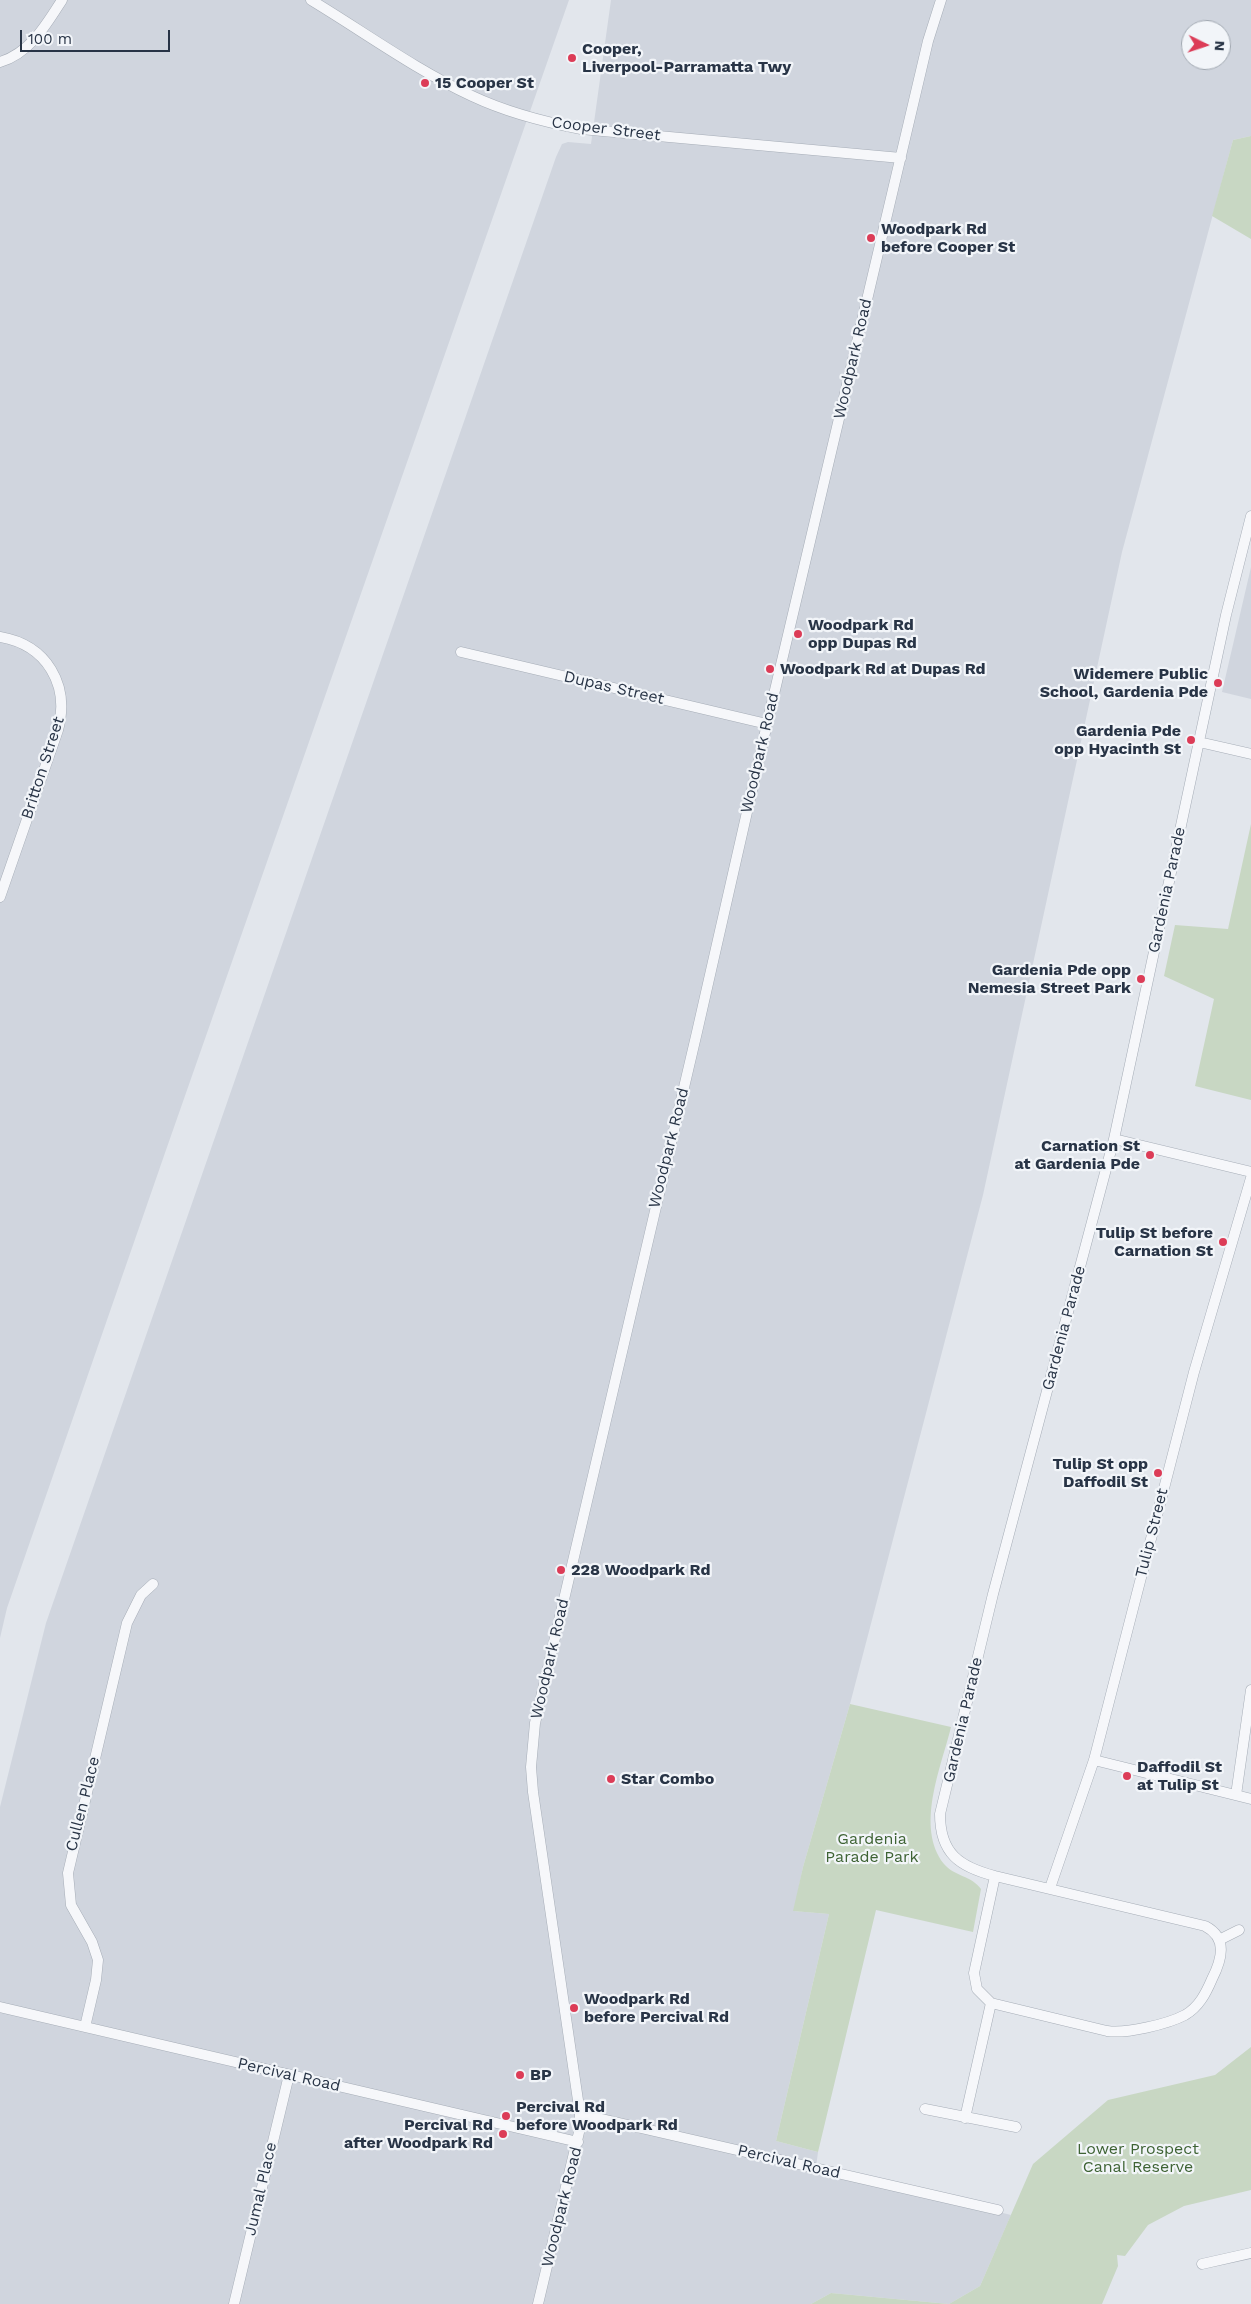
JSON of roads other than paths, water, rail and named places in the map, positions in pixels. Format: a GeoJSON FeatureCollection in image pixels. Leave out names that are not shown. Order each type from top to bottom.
{"type":"FeatureCollection","features":[{"type":"Feature","properties":{"kind":"street"},"geometry":{"type":"LineString","coordinates":[[0,62],[23,50],[43,31],[62,0]]}},
{"type":"Feature","properties":{"kind":"street","name":"Cooper Street"},"geometry":{"type":"LineString","coordinates":[[311,0],[451,86],[484,102],[546,122],[581,129],[901,158]]}},
{"type":"Feature","properties":{"kind":"street","name":"Woodpark Road"},"geometry":{"type":"LineString","coordinates":[[538,2304],[578,2142],[580,2114],[533,1792],[531,1746],[697,1032],[766,724],[928,41],[941,0]]}},
{"type":"Feature","properties":{"kind":"street","name":"Gardenia Parade"},"geometry":{"type":"LineString","coordinates":[[1219,1940],[1214,1932],[1205,1926],[970,1869],[953,1856],[943,1839],[940,1814],[993,1594],[1114,1139],[1226,615],[1251,516]]}},
{"type":"Feature","properties":{"kind":"street","name":"Britton Street"},"geometry":{"type":"LineString","coordinates":[[0,637],[15,640],[45,661],[58,683],[62,707],[58,730],[0,897]]}},
{"type":"Feature","properties":{"kind":"street","name":"Dupas Street"},"geometry":{"type":"LineString","coordinates":[[461,652],[766,724]]}},
{"type":"Feature","properties":{"kind":"street"},"geometry":{"type":"LineString","coordinates":[[1200,742],[1251,754]]}},
{"type":"Feature","properties":{"kind":"street"},"geometry":{"type":"LineString","coordinates":[[1114,1139],[1251,1172]]}},
{"type":"Feature","properties":{"kind":"street","name":"Tulip Street"},"geometry":{"type":"LineString","coordinates":[[1050,1888],[1094,1760],[1194,1372],[1251,1178]]}},
{"type":"Feature","properties":{"kind":"street","name":"Cullen Place"},"geometry":{"type":"LineString","coordinates":[[85,2027],[96,1980],[98,1960],[92,1942],[71,1906],[68,1894],[68,1872],[127,1623],[141,1595],[153,1584]]}},
{"type":"Feature","properties":{"kind":"street"},"geometry":{"type":"LineString","coordinates":[[1236,1795],[1251,1690]]}},
{"type":"Feature","properties":{"kind":"street"},"geometry":{"type":"LineString","coordinates":[[1094,1760],[1251,1799]]}},
{"type":"Feature","properties":{"kind":"street"},"geometry":{"type":"LineString","coordinates":[[995,1876],[974,1973],[977,1989],[991,2003],[1115,2032],[1172,2020],[1190,2012],[1205,1994],[1221,1961],[1222,1950],[1219,1940],[1239,1930]]}},
{"type":"Feature","properties":{"kind":"street"},"geometry":{"type":"LineString","coordinates":[[965,2118],[991,2003]]}},
{"type":"Feature","properties":{"kind":"street","name":"Percival Road"},"geometry":{"type":"LineString","coordinates":[[0,2007],[578,2142]]}},
{"type":"Feature","properties":{"kind":"street","name":"Jumal Place"},"geometry":{"type":"LineString","coordinates":[[234,2304],[289,2074]]}},
{"type":"Feature","properties":{"kind":"street"},"geometry":{"type":"LineString","coordinates":[[925,2109],[1016,2128]]}},
{"type":"Feature","properties":{"kind":"street","name":"Percival Road"},"geometry":{"type":"LineString","coordinates":[[580,2114],[998,2210]]}},
{"type":"Feature","properties":{"kind":"street"},"geometry":{"type":"LineString","coordinates":[[1202,2264],[1251,2253]]}},
{"type":"Feature","properties":{"kind":"place","name":"Cooper, Liverpool-Parramatta Twy"},"geometry":{"type":"Point","coordinates":[572,58]}},
{"type":"Feature","properties":{"kind":"place","name":"15 Cooper St"},"geometry":{"type":"Point","coordinates":[425,83]}},
{"type":"Feature","properties":{"kind":"place","name":"Woodpark Rd before Cooper St"},"geometry":{"type":"Point","coordinates":[871,238]}},
{"type":"Feature","properties":{"kind":"place","name":"Woodpark Rd opp Dupas Rd"},"geometry":{"type":"Point","coordinates":[798,634]}},
{"type":"Feature","properties":{"kind":"place","name":"Woodpark Rd at Dupas Rd"},"geometry":{"type":"Point","coordinates":[770,669]}},
{"type":"Feature","properties":{"kind":"place","name":"Widemere Public School, Gardenia Pde"},"geometry":{"type":"Point","coordinates":[1218,683]}},
{"type":"Feature","properties":{"kind":"place","name":"Gardenia Pde opp Hyacinth St"},"geometry":{"type":"Point","coordinates":[1191,740]}},
{"type":"Feature","properties":{"kind":"place","name":"Gardenia Pde opp Nemesia Street Park"},"geometry":{"type":"Point","coordinates":[1141,979]}},
{"type":"Feature","properties":{"kind":"place","name":"Carnation St at Gardenia Pde"},"geometry":{"type":"Point","coordinates":[1150,1155]}},
{"type":"Feature","properties":{"kind":"place","name":"Tulip St before Carnation St"},"geometry":{"type":"Point","coordinates":[1223,1242]}},
{"type":"Feature","properties":{"kind":"place","name":"Tulip St opp Daffodil St"},"geometry":{"type":"Point","coordinates":[1158,1473]}},
{"type":"Feature","properties":{"kind":"place","name":"228 Woodpark Rd"},"geometry":{"type":"Point","coordinates":[561,1570]}},
{"type":"Feature","properties":{"kind":"place","name":"Daffodil St at Tulip St"},"geometry":{"type":"Point","coordinates":[1127,1776]}},
{"type":"Feature","properties":{"kind":"place","name":"Star Combo"},"geometry":{"type":"Point","coordinates":[611,1779]}},
{"type":"Feature","properties":{"kind":"place","name":"Woodpark Rd before Percival Rd"},"geometry":{"type":"Point","coordinates":[574,2008]}},
{"type":"Feature","properties":{"kind":"place","name":"BP"},"geometry":{"type":"Point","coordinates":[520,2075]}},
{"type":"Feature","properties":{"kind":"place","name":"Percival Rd before Woodpark Rd"},"geometry":{"type":"Point","coordinates":[506,2116]}},
{"type":"Feature","properties":{"kind":"place","name":"Percival Rd after Woodpark Rd"},"geometry":{"type":"Point","coordinates":[503,2134]}},
{"type":"Feature","properties":{"kind":"park label","name":"Gardenia Parade Park"},"geometry":{"type":"Point","coordinates":[872,1848]}},
{"type":"Feature","properties":{"kind":"park label","name":"Lower Prospect Canal Reserve"},"geometry":{"type":"Point","coordinates":[1138,2158]}}]}
